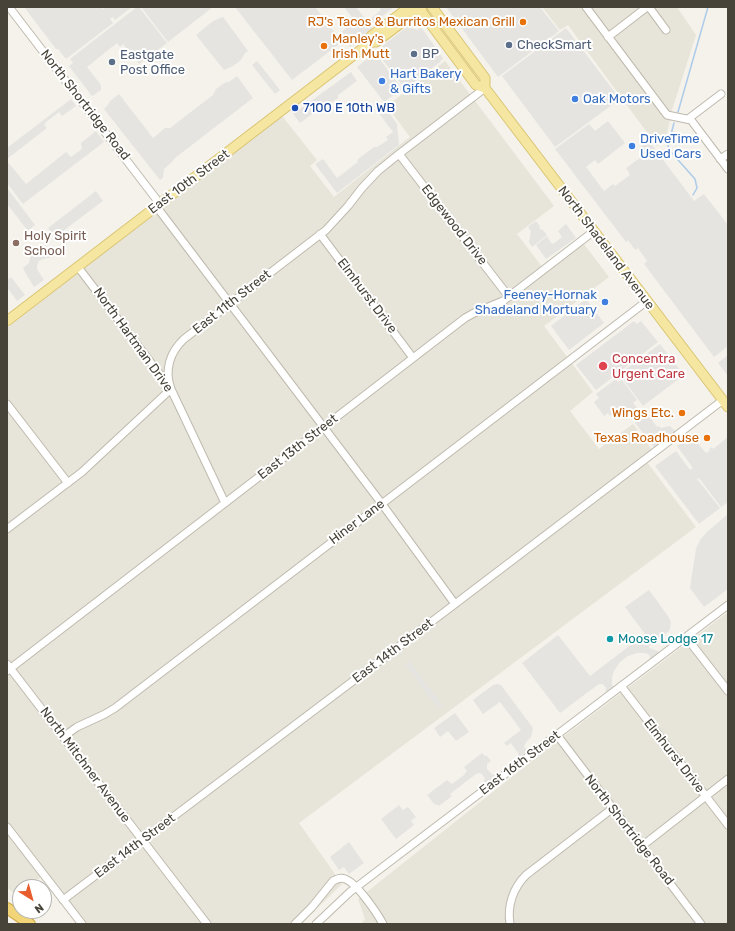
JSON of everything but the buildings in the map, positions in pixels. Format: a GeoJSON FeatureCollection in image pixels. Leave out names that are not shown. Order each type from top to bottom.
{"type":"FeatureCollection","features":[{"type":"Feature","properties":{"kind":"highway"},"geometry":{"type":"LineString","coordinates":[[7,908],[30,924]]}},
{"type":"Feature","properties":{"kind":"main road","name":"East 10th Street"},"geometry":{"type":"LineString","coordinates":[[371,42],[371,36],[409,7]]}},
{"type":"Feature","properties":{"kind":"main road","name":"North Shadeland Avenue"},"geometry":{"type":"LineString","coordinates":[[432,7],[485,78],[485,88]]}},
{"type":"Feature","properties":{"kind":"main road","name":"East 10th Street"},"geometry":{"type":"LineString","coordinates":[[7,321],[371,42],[376,42],[420,8]]}},
{"type":"Feature","properties":{"kind":"main road","name":"North Shadeland Avenue"},"geometry":{"type":"LineString","coordinates":[[420,8],[476,85],[485,88],[725,404]]}},
{"type":"Feature","properties":{"kind":"street","name":"North Shortridge Road"},"geometry":{"type":"LineString","coordinates":[[9,7],[456,604]]}},
{"type":"Feature","properties":{"kind":"street"},"geometry":{"type":"LineString","coordinates":[[586,7],[667,115],[691,120],[728,169]]}},
{"type":"Feature","properties":{"kind":"street"},"geometry":{"type":"LineString","coordinates":[[608,37],[648,7],[666,30]]}},
{"type":"Feature","properties":{"kind":"street","name":"East 11th Street"},"geometry":{"type":"LineString","coordinates":[[171,389],[169,381],[170,358],[176,347],[184,339],[326,230],[378,171],[485,88]]}},
{"type":"Feature","properties":{"kind":"street"},"geometry":{"type":"LineString","coordinates":[[688,120],[721,94]]}},
{"type":"Feature","properties":{"kind":"street","name":"Edgewood Drive"},"geometry":{"type":"LineString","coordinates":[[399,154],[509,297]]}},
{"type":"Feature","properties":{"kind":"street"},"geometry":{"type":"LineString","coordinates":[[720,159],[728,154]]}},
{"type":"Feature","properties":{"kind":"street","name":"East 13th Street"},"geometry":{"type":"LineString","coordinates":[[8,668],[226,503],[465,318],[509,297],[594,231]]}},
{"type":"Feature","properties":{"kind":"street","name":"Elmhurst Drive"},"geometry":{"type":"LineString","coordinates":[[320,234],[413,358]]}},
{"type":"Feature","properties":{"kind":"street","name":"North Hartman Drive"},"geometry":{"type":"LineString","coordinates":[[78,267],[171,389],[226,503]]}},
{"type":"Feature","properties":{"kind":"street","name":"Hiner Lane"},"geometry":{"type":"LineString","coordinates":[[63,737],[76,727],[108,713],[115,708],[647,301]]}},
{"type":"Feature","properties":{"kind":"street"},"geometry":{"type":"LineString","coordinates":[[7,529],[86,468],[171,389]]}},
{"type":"Feature","properties":{"kind":"street"},"geometry":{"type":"LineString","coordinates":[[7,404],[68,483]]}},
{"type":"Feature","properties":{"kind":"street","name":"East 14th Street"},"geometry":{"type":"LineString","coordinates":[[63,900],[456,604],[725,404]]}},
{"type":"Feature","properties":{"kind":"street","name":"East 16th Street"},"geometry":{"type":"LineString","coordinates":[[316,924],[356,888],[388,863],[728,605]]}},
{"type":"Feature","properties":{"kind":"street"},"geometry":{"type":"LineString","coordinates":[[686,637],[728,691]]}},
{"type":"Feature","properties":{"kind":"street","name":"North Mitchner Avenue"},"geometry":{"type":"LineString","coordinates":[[8,668],[207,924]]}},
{"type":"Feature","properties":{"kind":"street","name":"Elmhurst Drive"},"geometry":{"type":"LineString","coordinates":[[621,686],[728,825]]}},
{"type":"Feature","properties":{"kind":"street","name":"North Shortridge Road"},"geometry":{"type":"LineString","coordinates":[[556,735],[702,924]]}},
{"type":"Feature","properties":{"kind":"street"},"geometry":{"type":"LineString","coordinates":[[642,846],[728,779]]}},
{"type":"Feature","properties":{"kind":"street"},"geometry":{"type":"LineString","coordinates":[[510,924],[510,904],[514,892],[524,877],[612,808]]}},
{"type":"Feature","properties":{"kind":"street"},"geometry":{"type":"LineString","coordinates":[[7,828],[82,924]]}},
{"type":"Feature","properties":{"kind":"street"},"geometry":{"type":"LineString","coordinates":[[295,924],[312,907],[333,881],[339,878],[344,878],[356,888],[375,910],[383,924]]}},
{"type":"Feature","properties":{"kind":"shaded area"},"geometry":{"type":"Polygon","coordinates":[[[24,7],[101,7],[103,10],[104,7],[132,7],[115,20],[113,17],[110,19],[113,23],[66,59],[58,49],[56,49],[24,7]]]}},
{"type":"Feature","properties":{"kind":"shaded area"},"geometry":{"type":"Polygon","coordinates":[[[137,7],[139,7],[167,43],[139,64],[123,44],[120,47],[117,43],[87,67],[101,85],[101,90],[92,96],[69,66],[73,63],[70,59],[137,7]]]}},
{"type":"Feature","properties":{"kind":"shaded area"},"geometry":{"type":"Polygon","coordinates":[[[141,7],[213,7],[168,42],[141,7]]]}},
{"type":"Feature","properties":{"kind":"shaded area"},"geometry":{"type":"Polygon","coordinates":[[[235,7],[315,7],[342,42],[292,80],[235,7]]]}},
{"type":"Feature","properties":{"kind":"shaded area"},"geometry":{"type":"Polygon","coordinates":[[[344,7],[356,7],[373,29],[350,47],[340,33],[355,21],[344,7]]]}},
{"type":"Feature","properties":{"kind":"shaded area"},"geometry":{"type":"Polygon","coordinates":[[[379,7],[394,7],[371,25],[368,21],[381,10],[379,7]]]}},
{"type":"Feature","properties":{"kind":"shaded area"},"geometry":{"type":"Polygon","coordinates":[[[446,7],[540,7],[559,31],[498,77],[446,7]]]}},
{"type":"Feature","properties":{"kind":"shaded area"},"geometry":{"type":"Polygon","coordinates":[[[542,7],[677,7],[696,35],[672,110],[666,138],[657,146],[568,25],[560,30],[542,7]]]}},
{"type":"Feature","properties":{"kind":"shaded area"},"geometry":{"type":"Polygon","coordinates":[[[223,17],[248,51],[241,60],[224,70],[196,35],[213,21],[223,17]]]}},
{"type":"Feature","properties":{"kind":"shaded area"},"geometry":{"type":"Polygon","coordinates":[[[408,26],[417,30],[421,27],[443,58],[440,62],[405,89],[376,51],[408,26]]]}},
{"type":"Feature","properties":{"kind":"shaded area"},"geometry":{"type":"Polygon","coordinates":[[[566,28],[620,99],[555,147],[502,76],[566,28]]]}},
{"type":"Feature","properties":{"kind":"shaded area"},"geometry":{"type":"Polygon","coordinates":[[[375,53],[402,89],[384,102],[357,67],[375,53]]]}},
{"type":"Feature","properties":{"kind":"shaded area"},"geometry":{"type":"Polygon","coordinates":[[[257,61],[280,90],[275,94],[252,65],[257,61]]]}},
{"type":"Feature","properties":{"kind":"shaded area"},"geometry":{"type":"Polygon","coordinates":[[[445,61],[554,206],[517,234],[546,272],[583,243],[609,277],[544,326],[593,392],[570,411],[599,449],[633,424],[652,450],[643,457],[696,527],[299,823],[342,884],[301,924],[77,924],[52,891],[52,879],[43,879],[41,877],[38,879],[12,879],[12,892],[7,888],[7,328],[282,116],[317,160],[310,166],[334,197],[410,137],[387,106],[445,61]]]}},
{"type":"Feature","properties":{"kind":"shaded area"},"geometry":{"type":"Polygon","coordinates":[[[351,72],[357,81],[338,95],[338,98],[300,123],[293,114],[351,72]]]}},
{"type":"Feature","properties":{"kind":"shaded area"},"geometry":{"type":"Polygon","coordinates":[[[237,76],[253,98],[175,158],[164,169],[163,178],[160,180],[104,109],[110,101],[119,94],[153,138],[165,128],[170,128],[213,95],[216,89],[224,83],[229,82],[237,76]]]}},
{"type":"Feature","properties":{"kind":"shaded area"},"geometry":{"type":"Polygon","coordinates":[[[71,99],[76,106],[62,116],[59,112],[46,122],[44,125],[47,128],[7,159],[7,148],[71,99]]]}},
{"type":"Feature","properties":{"kind":"shaded area"},"geometry":{"type":"Polygon","coordinates":[[[385,107],[397,124],[399,145],[337,193],[315,164],[323,159],[337,178],[358,162],[357,160],[374,147],[377,147],[388,140],[386,137],[393,132],[378,112],[385,107]]]}},
{"type":"Feature","properties":{"kind":"shaded area"},"geometry":{"type":"Polygon","coordinates":[[[608,121],[625,143],[598,164],[595,160],[586,167],[604,191],[613,184],[615,186],[630,175],[626,168],[644,155],[639,148],[649,141],[694,201],[704,194],[728,225],[728,346],[714,357],[644,264],[647,261],[638,248],[635,250],[628,240],[626,242],[555,149],[589,124],[595,131],[608,121]]]}},
{"type":"Feature","properties":{"kind":"shaded area"},"geometry":{"type":"Polygon","coordinates":[[[96,131],[104,142],[23,204],[7,183],[7,161],[26,184],[66,152],[71,157],[82,149],[81,143],[96,131]]]}},
{"type":"Feature","properties":{"kind":"shaded area"},"geometry":{"type":"Polygon","coordinates":[[[7,188],[35,225],[28,231],[7,204],[7,188]]]}},
{"type":"Feature","properties":{"kind":"shaded area"},"geometry":{"type":"Polygon","coordinates":[[[96,191],[103,201],[55,237],[48,228],[96,191]]]}},
{"type":"Feature","properties":{"kind":"shaded area"},"geometry":{"type":"Polygon","coordinates":[[[536,221],[541,230],[542,229],[547,235],[532,247],[529,242],[531,231],[528,227],[536,221]]]}},
{"type":"Feature","properties":{"kind":"shaded area"},"geometry":{"type":"Polygon","coordinates":[[[566,224],[576,238],[546,259],[536,245],[547,236],[553,244],[562,237],[558,231],[566,224]]]}},
{"type":"Feature","properties":{"kind":"shaded area"},"geometry":{"type":"Polygon","coordinates":[[[48,248],[53,257],[39,261],[37,269],[44,280],[34,287],[23,268],[29,263],[32,255],[39,250],[48,248]]]}},
{"type":"Feature","properties":{"kind":"shaded area"},"geometry":{"type":"Polygon","coordinates":[[[11,277],[25,295],[17,301],[7,287],[7,280],[11,277]]]}},
{"type":"Feature","properties":{"kind":"shaded area"},"geometry":{"type":"Polygon","coordinates":[[[586,299],[604,323],[569,350],[551,326],[586,299]]]}},
{"type":"Feature","properties":{"kind":"shaded area"},"geometry":{"type":"Polygon","coordinates":[[[634,321],[637,324],[641,321],[658,342],[596,390],[576,365],[634,321]]]}},
{"type":"Feature","properties":{"kind":"shaded area"},"geometry":{"type":"Polygon","coordinates":[[[660,344],[684,375],[643,406],[619,374],[660,344]]]}},
{"type":"Feature","properties":{"kind":"shaded area"},"geometry":{"type":"Polygon","coordinates":[[[728,355],[728,376],[718,363],[728,355]]]}},
{"type":"Feature","properties":{"kind":"shaded area"},"geometry":{"type":"Polygon","coordinates":[[[616,379],[618,382],[622,380],[637,400],[633,403],[639,410],[643,408],[657,427],[659,426],[661,428],[670,426],[676,432],[655,449],[623,407],[610,416],[608,413],[604,416],[594,402],[599,398],[596,394],[616,379]]]}},
{"type":"Feature","properties":{"kind":"shaded area"},"geometry":{"type":"Polygon","coordinates":[[[691,435],[707,453],[710,450],[709,449],[712,447],[713,449],[728,437],[728,502],[721,507],[699,478],[697,479],[720,508],[699,524],[655,466],[676,451],[690,470],[693,468],[677,446],[691,435]]]}},
{"type":"Feature","properties":{"kind":"shaded area"},"geometry":{"type":"Polygon","coordinates":[[[728,514],[728,589],[704,607],[690,588],[696,549],[700,540],[707,532],[728,514]]]}},
{"type":"Feature","properties":{"kind":"shaded area"},"geometry":{"type":"Polygon","coordinates":[[[649,590],[671,622],[669,631],[649,646],[649,648],[660,652],[650,660],[650,656],[644,653],[637,653],[628,656],[620,662],[614,671],[612,685],[617,686],[605,695],[606,688],[603,684],[599,684],[560,713],[522,663],[558,635],[590,676],[645,634],[625,607],[649,590]]]}},
{"type":"Feature","properties":{"kind":"shaded area"},"geometry":{"type":"Polygon","coordinates":[[[728,612],[728,924],[361,924],[365,919],[358,899],[547,749],[728,612]]]}},
{"type":"Feature","properties":{"kind":"shaded area"},"geometry":{"type":"Polygon","coordinates":[[[409,661],[444,707],[438,708],[405,664],[409,661]]]}},
{"type":"Feature","properties":{"kind":"shaded area"},"geometry":{"type":"Polygon","coordinates":[[[493,685],[501,685],[533,728],[531,737],[526,742],[524,747],[526,749],[531,748],[518,758],[518,753],[511,743],[507,746],[504,743],[521,730],[500,702],[483,714],[473,700],[493,685]]]}},
{"type":"Feature","properties":{"kind":"shaded area"},"geometry":{"type":"Polygon","coordinates":[[[455,713],[469,732],[456,741],[448,731],[440,737],[434,728],[455,713]]]}},
{"type":"Feature","properties":{"kind":"shaded area"},"geometry":{"type":"Polygon","coordinates":[[[482,753],[491,761],[487,764],[487,769],[493,775],[496,775],[483,784],[485,779],[482,774],[476,774],[450,794],[452,796],[439,806],[434,804],[427,795],[447,780],[452,784],[464,775],[467,771],[464,767],[482,753]]]}},
{"type":"Feature","properties":{"kind":"shaded area"},"geometry":{"type":"Polygon","coordinates":[[[399,805],[403,810],[408,807],[416,817],[411,821],[414,825],[396,839],[381,819],[399,805]]]}},
{"type":"Feature","properties":{"kind":"shaded area"},"geometry":{"type":"Polygon","coordinates":[[[349,842],[364,863],[349,874],[344,867],[339,870],[330,857],[349,842]]]}},
{"type":"Feature","properties":{"kind":"waterway"},"geometry":{"type":"LineString","coordinates":[[678,112],[708,7]]}},
{"type":"Feature","properties":{"kind":"waterway"},"geometry":{"type":"LineString","coordinates":[[674,123],[668,146],[671,152],[695,179],[697,188],[693,195]]}},
{"type":"Feature","properties":{"kind":"place","name":"RJ's Tacos & Burritos Mexican Grill"},"geometry":{"type":"Point","coordinates":[523,22]}},
{"type":"Feature","properties":{"kind":"place","name":"CheckSmart"},"geometry":{"type":"Point","coordinates":[509,45]}},
{"type":"Feature","properties":{"kind":"place","name":"Manley's Irish Mutt"},"geometry":{"type":"Point","coordinates":[324,46]}},
{"type":"Feature","properties":{"kind":"place","name":"BP"},"geometry":{"type":"Point","coordinates":[414,54]}},
{"type":"Feature","properties":{"kind":"place","name":"Eastgate Post Office"},"geometry":{"type":"Point","coordinates":[112,62]}},
{"type":"Feature","properties":{"kind":"place","name":"Hart Bakery & Gifts"},"geometry":{"type":"Point","coordinates":[382,81]}},
{"type":"Feature","properties":{"kind":"place","name":"Oak Motors"},"geometry":{"type":"Point","coordinates":[575,99]}},
{"type":"Feature","properties":{"kind":"place","name":"7100 E 10th WB"},"geometry":{"type":"Point","coordinates":[295,108]}},
{"type":"Feature","properties":{"kind":"place","name":"DriveTime Used Cars"},"geometry":{"type":"Point","coordinates":[632,146]}},
{"type":"Feature","properties":{"kind":"place","name":"Holy Spirit School"},"geometry":{"type":"Point","coordinates":[16,243]}},
{"type":"Feature","properties":{"kind":"place","name":"Feeney-Hornak Shadeland Mortuary"},"geometry":{"type":"Point","coordinates":[605,302]}},
{"type":"Feature","properties":{"kind":"place","name":"Concentra Urgent Care"},"geometry":{"type":"Point","coordinates":[603,366]}},
{"type":"Feature","properties":{"kind":"place","name":"Wings Etc."},"geometry":{"type":"Point","coordinates":[682,413]}},
{"type":"Feature","properties":{"kind":"place","name":"Texas Roadhouse"},"geometry":{"type":"Point","coordinates":[707,438]}},
{"type":"Feature","properties":{"kind":"place","name":"Moose Lodge 17"},"geometry":{"type":"Point","coordinates":[610,639]}}]}
